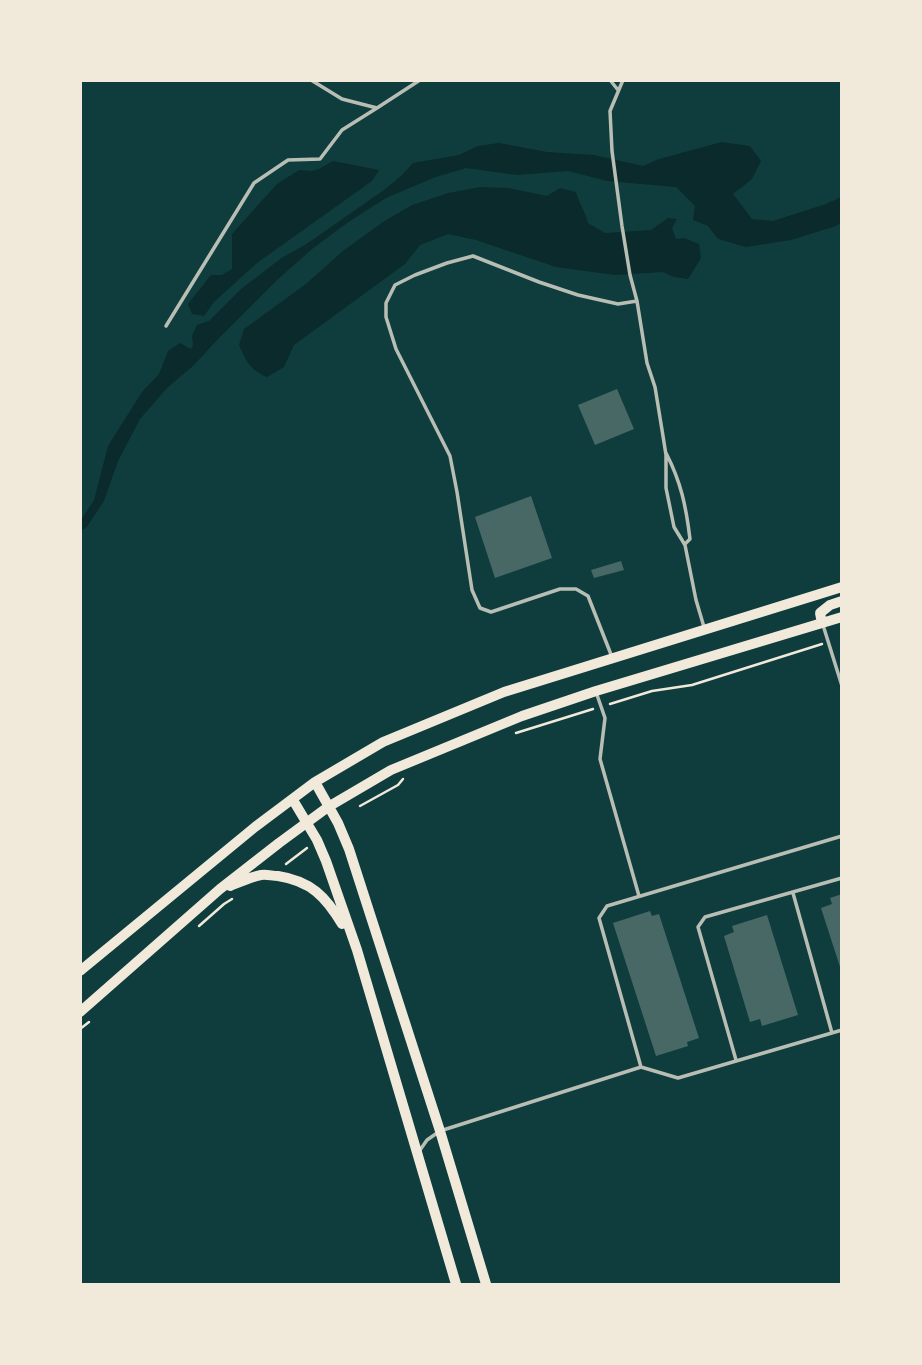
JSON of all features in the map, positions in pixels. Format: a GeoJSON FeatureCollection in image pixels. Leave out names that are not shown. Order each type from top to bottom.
{"type":"FeatureCollection","features":[{"type":"Feature","properties":{"kind":"main road"},"geometry":{"type":"LineString","coordinates":[[80,971],[255,827],[316,782],[383,742],[504,692],[842,587]]}},
{"type":"Feature","properties":{"kind":"main road"},"geometry":{"type":"LineString","coordinates":[[822,623],[820,613],[830,605],[842,601]]}},
{"type":"Feature","properties":{"kind":"main road"},"geometry":{"type":"LineString","coordinates":[[80,1012],[220,889],[328,807],[391,769],[522,716],[596,691],[842,617]]}},
{"type":"Feature","properties":{"kind":"main road"},"geometry":{"type":"LineString","coordinates":[[316,782],[349,849],[486,1284]]}},
{"type":"Feature","properties":{"kind":"main road"},"geometry":{"type":"LineString","coordinates":[[293,800],[326,861],[357,950],[456,1284]]}},
{"type":"Feature","properties":{"kind":"main road"},"geometry":{"type":"LineString","coordinates":[[220,889],[264,875],[301,882],[317,891],[331,904],[357,950]]}},
{"type":"Feature","properties":{"kind":"lane"},"geometry":{"type":"LineString","coordinates":[[311,80],[341,99],[377,108]]}},
{"type":"Feature","properties":{"kind":"lane"},"geometry":{"type":"LineString","coordinates":[[166,326],[254,183],[288,160],[320,159],[342,130],[420,80]]}},
{"type":"Feature","properties":{"kind":"lane"},"geometry":{"type":"LineString","coordinates":[[610,80],[618,90]]}},
{"type":"Feature","properties":{"kind":"lane"},"geometry":{"type":"LineString","coordinates":[[622,80],[610,111],[612,151],[622,226],[647,363],[654,387],[665,452],[666,488],[674,527],[685,544],[696,600],[705,629]]}},
{"type":"Feature","properties":{"kind":"lane"},"geometry":{"type":"LineString","coordinates":[[612,658],[588,596],[576,589],[560,589],[491,611],[480,608],[472,590],[450,456],[396,349],[386,317],[386,303],[395,285],[447,263],[473,256],[578,295],[618,304],[637,301]]}},
{"type":"Feature","properties":{"kind":"lane"},"geometry":{"type":"LineString","coordinates":[[665,452],[677,474],[687,514],[690,538],[685,544]]}},
{"type":"Feature","properties":{"kind":"lane"},"geometry":{"type":"LineString","coordinates":[[822,623],[842,686]]}},
{"type":"Feature","properties":{"kind":"lane"},"geometry":{"type":"LineString","coordinates":[[596,691],[605,718],[600,759],[639,896]]}},
{"type":"Feature","properties":{"kind":"lane"},"geometry":{"type":"LineString","coordinates":[[641,1068],[600,918],[607,905],[842,836]]}},
{"type":"Feature","properties":{"kind":"lane"},"geometry":{"type":"LineString","coordinates":[[736,1060],[698,927],[705,917],[842,878]]}},
{"type":"Feature","properties":{"kind":"lane"},"geometry":{"type":"LineString","coordinates":[[793,893],[832,1033]]}},
{"type":"Feature","properties":{"kind":"lane"},"geometry":{"type":"LineString","coordinates":[[417,1154],[427,1140],[440,1131],[641,1068],[678,1078],[842,1030]]}},
{"type":"Feature","properties":{"kind":"path"},"geometry":{"type":"LineString","coordinates":[[286,864],[307,848]]}},
{"type":"Feature","properties":{"kind":"path"},"geometry":{"type":"LineString","coordinates":[[192,932],[233,899]]}},
{"type":"Feature","properties":{"kind":"path"},"geometry":{"type":"LineString","coordinates":[[80,1029],[91,1020]]}},
{"type":"Feature","properties":{"kind":"water"},"geometry":{"type":"Polygon","coordinates":[[[722,142],[750,146],[761,161],[752,179],[733,194],[752,219],[773,221],[841,197],[841,223],[791,240],[746,247],[718,239],[708,226],[693,220],[695,206],[676,187],[607,181],[568,171],[517,175],[466,168],[433,178],[386,198],[312,249],[167,388],[140,419],[118,461],[104,501],[86,528],[81,530],[81,520],[94,500],[108,446],[142,392],[159,374],[168,351],[180,343],[191,349],[192,336],[197,325],[209,321],[241,289],[283,257],[305,245],[384,190],[413,163],[459,155],[478,146],[499,143],[547,152],[594,155],[643,166],[722,142]]]}},
{"type":"Feature","properties":{"kind":"water"},"geometry":{"type":"Polygon","coordinates":[[[333,161],[379,170],[372,181],[257,263],[214,302],[204,316],[192,314],[188,304],[211,275],[222,275],[232,269],[232,234],[277,184],[299,170],[319,169],[333,161]]]}},
{"type":"Feature","properties":{"kind":"water"},"geometry":{"type":"Polygon","coordinates":[[[480,187],[508,188],[547,196],[560,188],[576,192],[588,223],[605,233],[651,230],[668,218],[677,219],[672,228],[676,239],[684,238],[699,244],[701,258],[688,279],[663,272],[615,275],[556,267],[476,240],[448,234],[420,245],[405,264],[294,345],[284,367],[267,377],[249,364],[239,345],[244,329],[306,284],[343,251],[412,205],[448,193],[480,187]]]}},
{"type":"Feature","properties":{"kind":"building"},"geometry":{"type":"Polygon","coordinates":[[[617,389],[634,429],[595,445],[578,405],[617,389]]]}},
{"type":"Feature","properties":{"kind":"building"},"geometry":{"type":"Polygon","coordinates":[[[531,496],[552,558],[495,578],[475,517],[531,496]]]}},
{"type":"Feature","properties":{"kind":"building"},"geometry":{"type":"Polygon","coordinates":[[[621,561],[624,570],[594,578],[591,570],[621,561]]]}},
{"type":"Feature","properties":{"kind":"building"},"geometry":{"type":"Polygon","coordinates":[[[842,894],[841,970],[821,908],[832,904],[830,898],[842,894]]]}},
{"type":"Feature","properties":{"kind":"building"},"geometry":{"type":"Polygon","coordinates":[[[650,911],[652,916],[659,914],[699,1038],[687,1042],[688,1046],[656,1056],[613,923],[650,911]]]}},
{"type":"Feature","properties":{"kind":"building"},"geometry":{"type":"Polygon","coordinates":[[[767,915],[798,1015],[762,1026],[760,1019],[750,1022],[724,936],[734,932],[732,926],[767,915]]]}}]}
